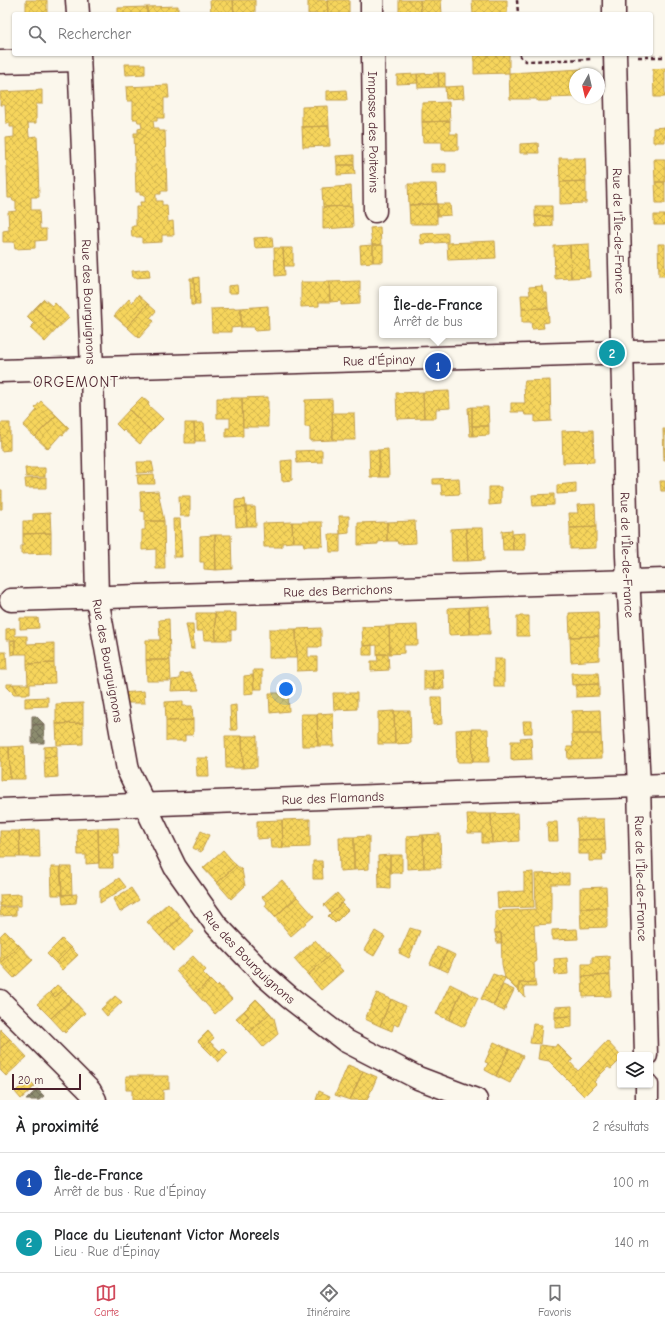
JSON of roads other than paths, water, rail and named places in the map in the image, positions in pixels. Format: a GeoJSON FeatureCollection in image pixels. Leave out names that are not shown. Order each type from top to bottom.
{"type":"FeatureCollection","features":[{"type":"Feature","properties":{"kind":"street"},"geometry":{"type":"LineString","coordinates":[[77,0],[78,12]]}},
{"type":"Feature","properties":{"kind":"street"},"geometry":{"type":"LineString","coordinates":[[372,0],[372,12]]}},
{"type":"Feature","properties":{"kind":"street"},"geometry":{"type":"LineString","coordinates":[[614,0],[614,12]]}},
{"type":"Feature","properties":{"kind":"street","name":"Impasse des Poitevins"},"geometry":{"type":"LineString","coordinates":[[373,56],[375,211]]}},
{"type":"Feature","properties":{"kind":"street","name":"Rue de l'Île-de-France"},"geometry":{"type":"LineString","coordinates":[[615,56],[628,581],[639,785],[646,1052]]}},
{"type":"Feature","properties":{"kind":"street"},"geometry":{"type":"LineString","coordinates":[[0,62],[79,57]]}},
{"type":"Feature","properties":{"kind":"street","name":"Rue des Bourguignons"},"geometry":{"type":"LineString","coordinates":[[79,57],[92,369],[97,598],[128,770],[175,867],[216,925],[271,981],[289,997],[346,1041],[418,1078],[476,1100]]}},
{"type":"Feature","properties":{"kind":"street","name":"Rue d'Épinay"},"geometry":{"type":"LineString","coordinates":[[0,372],[665,351]]}},
{"type":"Feature","properties":{"kind":"street","name":"Rue des Berrichons"},"geometry":{"type":"LineString","coordinates":[[11,600],[665,580]]}},
{"type":"Feature","properties":{"kind":"street","name":"Rue des Flamands"},"geometry":{"type":"LineString","coordinates":[[0,810],[665,784]]}},
{"type":"Feature","properties":{"kind":"street"},"geometry":{"type":"LineString","coordinates":[[0,1000],[90,1091],[95,1100]]}},
{"type":"Feature","properties":{"kind":"street"},"geometry":{"type":"LineString","coordinates":[[647,1088],[647,1100]]}},
{"type":"Feature","properties":{"kind":"place","name":"Place du Lieutenant Victor Moreels"},"geometry":{"type":"Point","coordinates":[612,353]}},
{"type":"Feature","properties":{"kind":"place","name":"Île-de-France"},"geometry":{"type":"Point","coordinates":[438,366]}},
{"type":"Feature","properties":{"kind":"district","name":"ORGEMONT"},"geometry":{"type":"Point","coordinates":[76,382]}}]}
